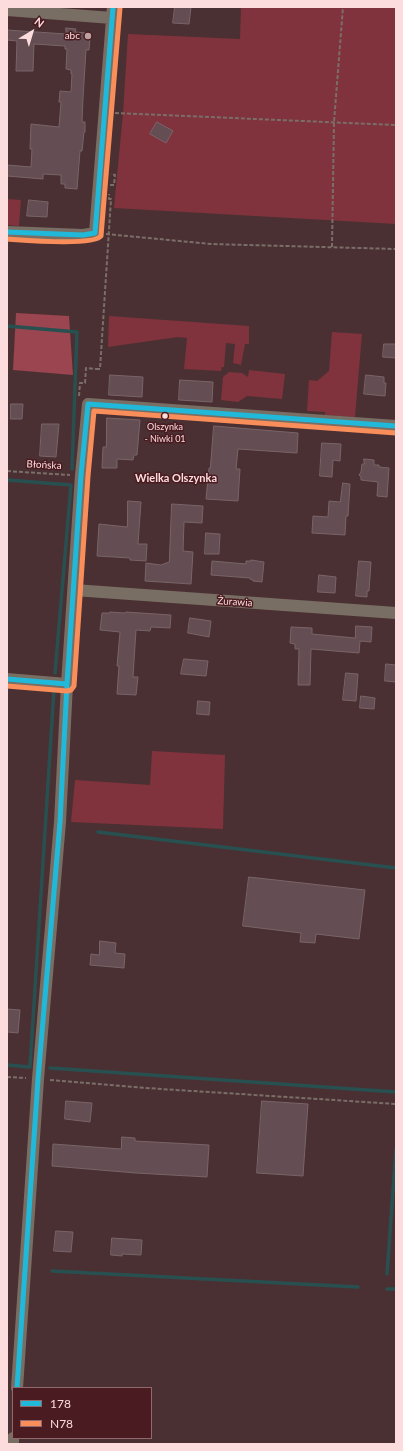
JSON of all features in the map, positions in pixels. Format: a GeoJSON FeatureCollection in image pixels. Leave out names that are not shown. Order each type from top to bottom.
{"type":"FeatureCollection","features":[{"type":"Feature","properties":{"kind":"street"},"geometry":{"type":"LineString","coordinates":[[7,10],[112,13],[95,233],[83,235],[7,232]]}},
{"type":"Feature","properties":{"kind":"street"},"geometry":{"type":"LineString","coordinates":[[17,1387],[38,1079],[60,822],[67,684],[81,476],[83,400],[396,426]]}},
{"type":"Feature","properties":{"kind":"street","name":"Żurawia"},"geometry":{"type":"LineString","coordinates":[[74,590],[396,613]]}},
{"type":"Feature","properties":{"kind":"street"},"geometry":{"type":"LineString","coordinates":[[7,679],[67,684]]}},
{"type":"Feature","properties":{"kind":"path"},"geometry":{"type":"LineString","coordinates":[[332,248],[334,122],[343,7]]}},
{"type":"Feature","properties":{"kind":"path"},"geometry":{"type":"LineString","coordinates":[[123,113],[396,125]]}},
{"type":"Feature","properties":{"kind":"path"},"geometry":{"type":"LineString","coordinates":[[83,400],[80,383],[85,383],[86,368],[100,369],[111,199],[109,199],[109,194]]}},
{"type":"Feature","properties":{"kind":"path"},"geometry":{"type":"LineString","coordinates":[[95,233],[211,244],[396,249]]}},
{"type":"Feature","properties":{"kind":"path","name":"Błońska"},"geometry":{"type":"LineString","coordinates":[[7,471],[81,476]]}},
{"type":"Feature","properties":{"kind":"path"},"geometry":{"type":"LineString","coordinates":[[7,1077],[146,1088],[396,1104]]}},
{"type":"Feature","properties":{"kind":"shaded area"},"geometry":{"type":"Polygon","coordinates":[[[241,7],[396,7],[396,224],[114,208],[123,113],[128,34],[240,39],[241,7]]]}},
{"type":"Feature","properties":{"kind":"shaded area"},"geometry":{"type":"Polygon","coordinates":[[[7,199],[21,200],[19,226],[7,225],[7,199]]]}},
{"type":"Feature","properties":{"kind":"shaded area"},"geometry":{"type":"Polygon","coordinates":[[[16,313],[69,316],[73,375],[13,370],[16,313]]]}},
{"type":"Feature","properties":{"kind":"shaded area"},"geometry":{"type":"Polygon","coordinates":[[[109,316],[249,326],[249,344],[245,344],[241,365],[233,363],[235,344],[226,343],[224,367],[222,367],[221,371],[184,369],[187,338],[178,337],[108,347],[109,316]]]}},
{"type":"Feature","properties":{"kind":"shaded area"},"geometry":{"type":"Polygon","coordinates":[[[332,332],[362,334],[355,417],[325,415],[325,412],[307,411],[309,380],[317,381],[329,371],[332,332]]]}},
{"type":"Feature","properties":{"kind":"shaded area"},"geometry":{"type":"Polygon","coordinates":[[[249,370],[285,374],[282,399],[247,396],[238,402],[221,400],[223,377],[229,372],[242,373],[248,377],[249,370]]]}},
{"type":"Feature","properties":{"kind":"shaded area"},"geometry":{"type":"Polygon","coordinates":[[[152,751],[225,755],[223,829],[71,822],[75,780],[150,785],[152,751]]]}},
{"type":"Feature","properties":{"kind":"building"},"geometry":{"type":"Polygon","coordinates":[[[175,7],[191,7],[189,24],[173,23],[175,7]]]}},
{"type":"Feature","properties":{"kind":"building"},"geometry":{"type":"Polygon","coordinates":[[[66,28],[76,29],[75,32],[87,33],[87,38],[90,38],[89,50],[86,50],[83,98],[82,122],[85,122],[85,132],[82,151],[80,151],[77,189],[65,188],[65,184],[61,184],[61,175],[43,174],[43,179],[7,176],[7,165],[31,167],[31,124],[59,127],[61,102],[59,102],[60,91],[71,92],[72,74],[71,70],[66,69],[67,49],[65,49],[65,46],[34,44],[33,71],[16,71],[17,41],[7,40],[7,30],[66,34],[66,28]]]}},
{"type":"Feature","properties":{"kind":"building"},"geometry":{"type":"Polygon","coordinates":[[[157,122],[173,131],[166,143],[150,134],[157,122]]]}},
{"type":"Feature","properties":{"kind":"building"},"geometry":{"type":"Polygon","coordinates":[[[29,200],[48,202],[47,217],[27,216],[29,200]]]}},
{"type":"Feature","properties":{"kind":"building"},"geometry":{"type":"Polygon","coordinates":[[[384,344],[396,344],[396,358],[383,357],[384,344]]]}},
{"type":"Feature","properties":{"kind":"building"},"geometry":{"type":"Polygon","coordinates":[[[110,375],[143,377],[142,397],[109,395],[110,375]]]}},
{"type":"Feature","properties":{"kind":"building"},"geometry":{"type":"Polygon","coordinates":[[[366,375],[384,377],[384,383],[386,383],[385,396],[364,394],[366,375]]]}},
{"type":"Feature","properties":{"kind":"building"},"geometry":{"type":"Polygon","coordinates":[[[180,380],[213,382],[212,402],[179,400],[180,380]]]}},
{"type":"Feature","properties":{"kind":"building"},"geometry":{"type":"Polygon","coordinates":[[[11,404],[23,404],[22,419],[11,419],[11,404]]]}},
{"type":"Feature","properties":{"kind":"building"},"geometry":{"type":"Polygon","coordinates":[[[107,418],[140,420],[137,455],[134,455],[133,460],[117,459],[117,468],[102,468],[103,447],[106,447],[107,418]]]}},
{"type":"Feature","properties":{"kind":"building"},"geometry":{"type":"Polygon","coordinates":[[[42,424],[59,424],[56,457],[40,456],[42,424]]]}},
{"type":"Feature","properties":{"kind":"building"},"geometry":{"type":"Polygon","coordinates":[[[214,426],[298,433],[297,453],[238,449],[236,469],[240,469],[238,501],[206,499],[214,426]]]}},
{"type":"Feature","properties":{"kind":"building"},"geometry":{"type":"Polygon","coordinates":[[[322,443],[341,444],[340,461],[333,460],[332,477],[320,476],[322,443]]]}},
{"type":"Feature","properties":{"kind":"building"},"geometry":{"type":"Polygon","coordinates":[[[364,459],[374,460],[374,465],[379,465],[379,467],[389,468],[387,497],[377,496],[378,482],[361,480],[359,475],[362,464],[364,464],[364,459]]]}},
{"type":"Feature","properties":{"kind":"building"},"geometry":{"type":"Polygon","coordinates":[[[343,483],[350,484],[345,535],[312,533],[313,516],[328,517],[329,501],[340,502],[343,483]]]}},
{"type":"Feature","properties":{"kind":"building"},"geometry":{"type":"Polygon","coordinates":[[[128,501],[141,502],[138,544],[147,544],[146,561],[130,560],[130,558],[97,556],[99,524],[127,527],[128,501]]]}},
{"type":"Feature","properties":{"kind":"building"},"geometry":{"type":"Polygon","coordinates":[[[172,504],[203,506],[202,523],[184,522],[183,551],[193,552],[191,584],[145,581],[146,563],[161,565],[169,562],[172,504]]]}},
{"type":"Feature","properties":{"kind":"building"},"geometry":{"type":"Polygon","coordinates":[[[206,533],[220,534],[219,554],[205,554],[206,533]]]}},
{"type":"Feature","properties":{"kind":"building"},"geometry":{"type":"Polygon","coordinates":[[[251,560],[264,562],[262,582],[253,581],[250,578],[211,575],[212,561],[246,564],[246,561],[251,560]]]}},
{"type":"Feature","properties":{"kind":"building"},"geometry":{"type":"Polygon","coordinates":[[[359,561],[371,562],[369,591],[367,591],[367,597],[356,596],[359,561]]]}},
{"type":"Feature","properties":{"kind":"building"},"geometry":{"type":"Polygon","coordinates":[[[319,575],[336,577],[335,593],[318,592],[319,575]]]}},
{"type":"Feature","properties":{"kind":"building"},"geometry":{"type":"Polygon","coordinates":[[[110,612],[171,615],[170,628],[151,627],[150,631],[136,630],[133,677],[138,677],[136,695],[117,694],[119,666],[117,666],[120,632],[100,630],[102,613],[110,612]]]}},
{"type":"Feature","properties":{"kind":"building"},"geometry":{"type":"Polygon","coordinates":[[[190,618],[211,621],[209,637],[188,633],[190,618]]]}},
{"type":"Feature","properties":{"kind":"building"},"geometry":{"type":"Polygon","coordinates":[[[356,626],[372,627],[371,642],[360,641],[359,653],[311,649],[310,685],[298,685],[299,649],[295,649],[295,644],[290,643],[291,627],[312,628],[312,634],[355,638],[356,626]]]}},
{"type":"Feature","properties":{"kind":"building"},"geometry":{"type":"Polygon","coordinates":[[[184,659],[208,661],[206,676],[181,674],[184,659]]]}},
{"type":"Feature","properties":{"kind":"building"},"geometry":{"type":"Polygon","coordinates":[[[386,664],[396,665],[396,682],[385,681],[386,664]]]}},
{"type":"Feature","properties":{"kind":"building"},"geometry":{"type":"Polygon","coordinates":[[[346,673],[358,674],[356,701],[343,700],[346,673]]]}},
{"type":"Feature","properties":{"kind":"building"},"geometry":{"type":"Polygon","coordinates":[[[361,696],[375,698],[374,709],[360,708],[361,696]]]}},
{"type":"Feature","properties":{"kind":"building"},"geometry":{"type":"Polygon","coordinates":[[[198,701],[210,702],[209,715],[197,714],[198,701]]]}},
{"type":"Feature","properties":{"kind":"building"},"geometry":{"type":"Polygon","coordinates":[[[249,877],[365,890],[359,939],[316,934],[315,943],[300,942],[301,933],[243,926],[249,877]]]}},
{"type":"Feature","properties":{"kind":"building"},"geometry":{"type":"Polygon","coordinates":[[[100,941],[116,943],[115,953],[125,954],[124,968],[90,965],[91,954],[99,955],[100,941]]]}},
{"type":"Feature","properties":{"kind":"building"},"geometry":{"type":"Polygon","coordinates":[[[7,1009],[20,1010],[18,1033],[7,1032],[7,1009]]]}},
{"type":"Feature","properties":{"kind":"building"},"geometry":{"type":"Polygon","coordinates":[[[66,1101],[92,1103],[90,1122],[65,1119],[66,1101]]]}},
{"type":"Feature","properties":{"kind":"building"},"geometry":{"type":"Polygon","coordinates":[[[262,1101],[308,1104],[303,1176],[257,1173],[262,1101]]]}},
{"type":"Feature","properties":{"kind":"building"},"geometry":{"type":"Polygon","coordinates":[[[122,1137],[135,1138],[135,1141],[209,1145],[207,1177],[52,1166],[53,1144],[121,1149],[122,1137]]]}},
{"type":"Feature","properties":{"kind":"building"},"geometry":{"type":"Polygon","coordinates":[[[56,1231],[73,1232],[71,1252],[54,1251],[56,1231]]]}},
{"type":"Feature","properties":{"kind":"building"},"geometry":{"type":"Polygon","coordinates":[[[112,1238],[142,1240],[141,1255],[111,1255],[112,1238]]]}},
{"type":"Feature","properties":{"kind":"waterway"},"geometry":{"type":"LineString","coordinates":[[7,326],[77,332],[72,469]]}},
{"type":"Feature","properties":{"kind":"waterway"},"geometry":{"type":"LineString","coordinates":[[7,480],[71,485],[55,673]]}},
{"type":"Feature","properties":{"kind":"waterway"},"geometry":{"type":"LineString","coordinates":[[7,686],[37,688]]}},
{"type":"Feature","properties":{"kind":"waterway"},"geometry":{"type":"LineString","coordinates":[[7,1065],[30,1067],[54,689]]}},
{"type":"Feature","properties":{"kind":"waterway"},"geometry":{"type":"LineString","coordinates":[[98,832],[396,868]]}},
{"type":"Feature","properties":{"kind":"waterway"},"geometry":{"type":"LineString","coordinates":[[50,1068],[396,1092]]}},
{"type":"Feature","properties":{"kind":"waterway"},"geometry":{"type":"LineString","coordinates":[[387,1274],[396,1149]]}},
{"type":"Feature","properties":{"kind":"waterway"},"geometry":{"type":"LineString","coordinates":[[52,1271],[358,1287]]}},
{"type":"Feature","properties":{"kind":"waterway"},"geometry":{"type":"LineString","coordinates":[[387,1289],[396,1289]]}},
{"type":"Feature","properties":{"kind":"transit line","name":"178"},"geometry":{"type":"LineString","coordinates":[[7,232],[83,235],[95,233],[113,7]]}},
{"type":"Feature","properties":{"kind":"transit line","name":"N78"},"geometry":{"type":"LineString","coordinates":[[7,239],[72,242],[95,239],[101,236],[120,8]]}},
{"type":"Feature","properties":{"kind":"transit line","name":"178"},"geometry":{"type":"LineString","coordinates":[[17,1387],[38,1079],[60,822],[67,684],[81,475],[88,404],[396,426]]}},
{"type":"Feature","properties":{"kind":"transit line","name":"N78"},"geometry":{"type":"LineString","coordinates":[[7,686],[67,691],[71,690],[74,686],[88,476],[94,411],[396,433]]}},
{"type":"Feature","properties":{"kind":"transit line","name":"178"},"geometry":{"type":"LineString","coordinates":[[7,679],[67,684]]}},
{"type":"Feature","properties":{"kind":"place","name":"abc"},"geometry":{"type":"Point","coordinates":[88,36]}},
{"type":"Feature","properties":{"kind":"place","name":"Olszynka - Niwki 01"},"geometry":{"type":"Point","coordinates":[165,416]}},
{"type":"Feature","properties":{"kind":"district","name":"Wielka Olszynka"},"geometry":{"type":"Point","coordinates":[176,478]}}]}
